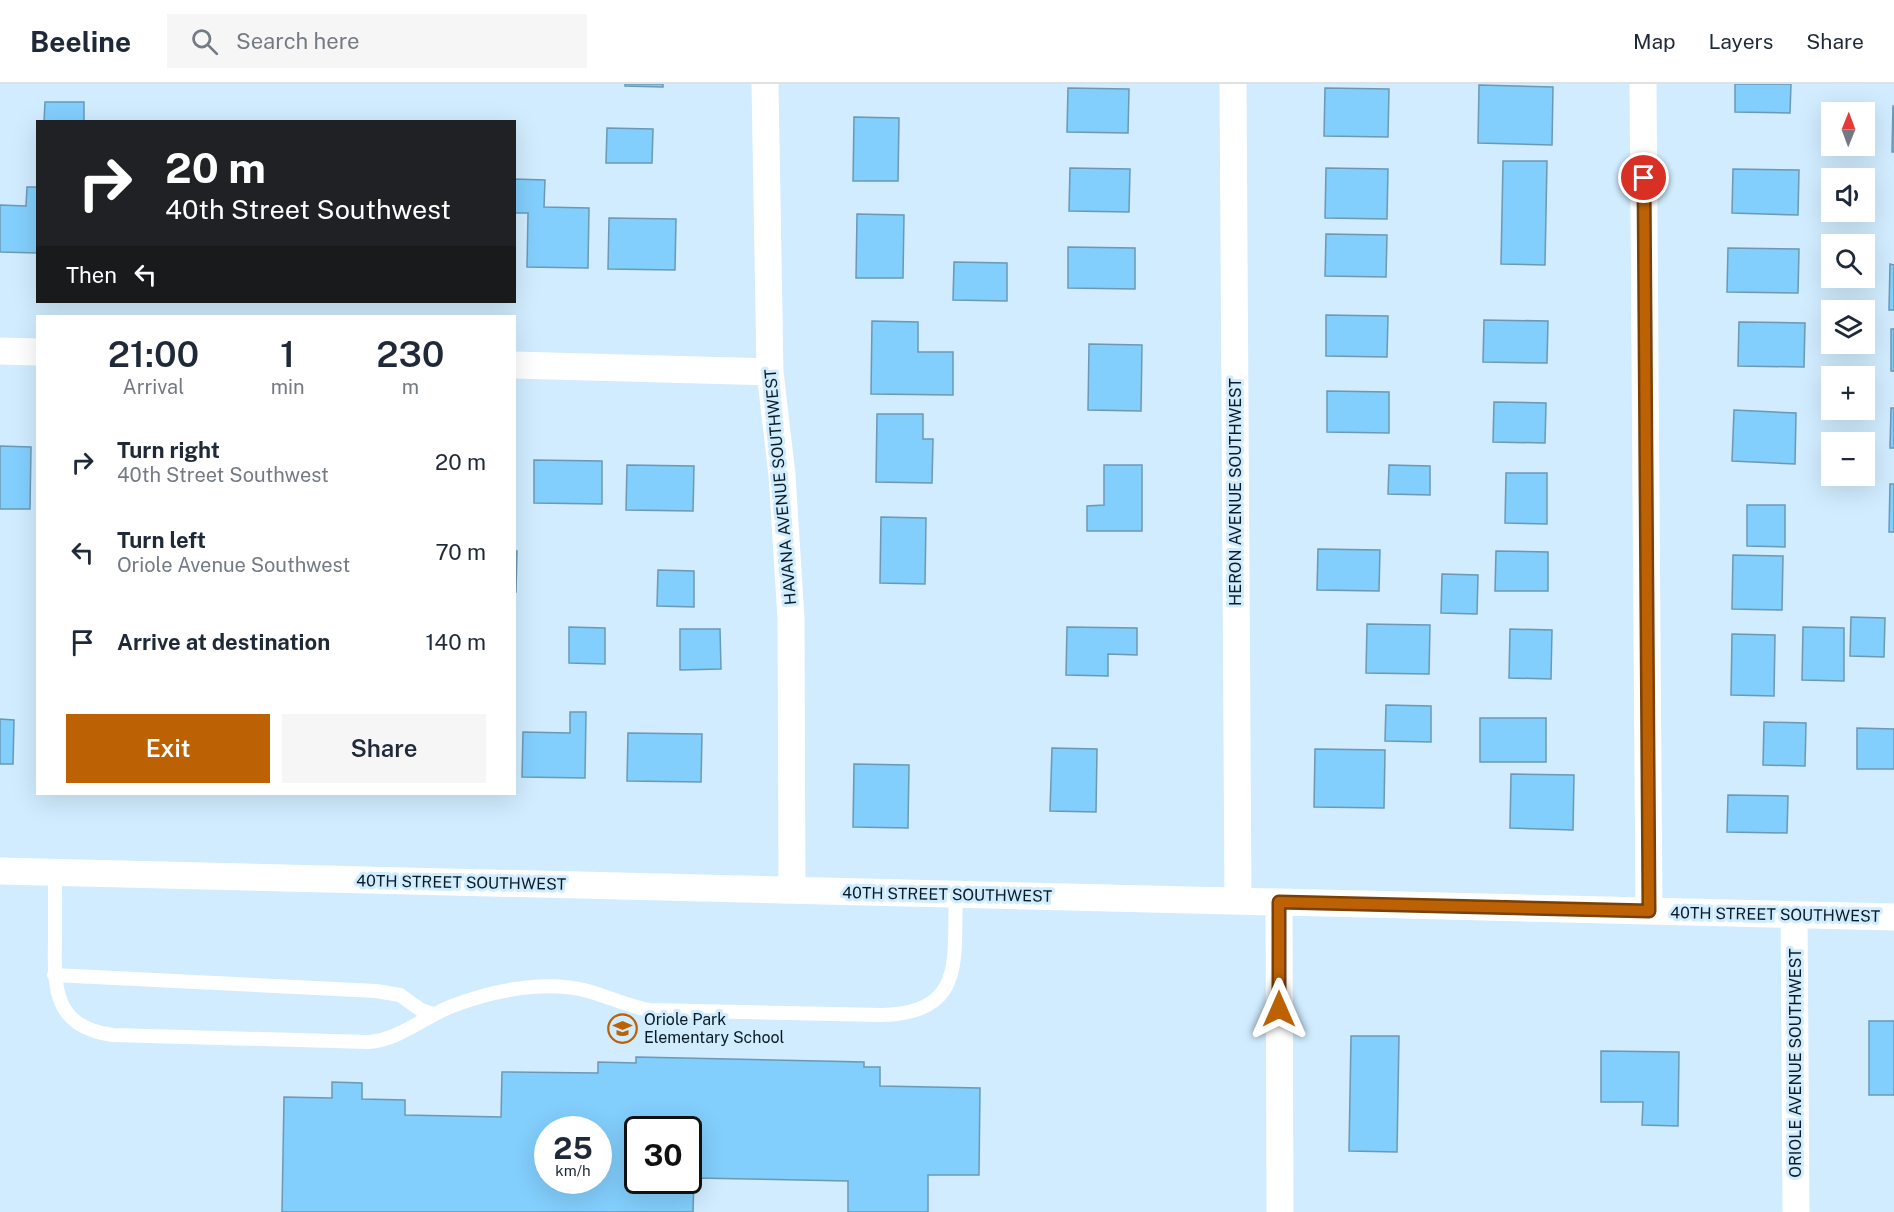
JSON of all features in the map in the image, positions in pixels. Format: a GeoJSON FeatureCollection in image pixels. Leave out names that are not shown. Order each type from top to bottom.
{"type":"FeatureCollection","features":[{"type":"Feature","properties":{"kind":"street","name":"HAVANA AVENUE SOUTHWEST"},"geometry":{"type":"LineString","coordinates":[[765,84],[770,372],[782,475],[791,618],[792,890]]}},
{"type":"Feature","properties":{"kind":"street","name":"HERON AVENUE SOUTHWEST"},"geometry":{"type":"LineString","coordinates":[[1233,84],[1238,901]]}},
{"type":"Feature","properties":{"kind":"street"},"geometry":{"type":"LineString","coordinates":[[1643,84],[1649,911]]}},
{"type":"Feature","properties":{"kind":"street"},"geometry":{"type":"LineString","coordinates":[[0,351],[36,352]]}},
{"type":"Feature","properties":{"kind":"street"},"geometry":{"type":"LineString","coordinates":[[516,365],[770,372]]}},
{"type":"Feature","properties":{"kind":"street","name":"40TH STREET SOUTHWEST"},"geometry":{"type":"LineString","coordinates":[[0,872],[1894,917]]}},
{"type":"Feature","properties":{"kind":"street"},"geometry":{"type":"LineString","coordinates":[[1279,902],[1280,1212]]}},
{"type":"Feature","properties":{"kind":"street","name":"ORIOLE AVENUE SOUTHWEST"},"geometry":{"type":"LineString","coordinates":[[1794,915],[1796,1212]]}},
{"type":"Feature","properties":{"kind":"lane"},"geometry":{"type":"LineString","coordinates":[[55,873],[54,975],[59,998],[70,1017],[79,1025],[89,1030],[113,1035],[368,1042],[388,1039],[433,1014],[493,994],[550,987],[589,992],[650,1010],[882,1016],[910,1013],[934,1002],[943,994],[948,985],[953,960],[956,894]]}},
{"type":"Feature","properties":{"kind":"lane"},"geometry":{"type":"LineString","coordinates":[[54,975],[376,991],[400,994],[421,1010],[433,1014]]}},
{"type":"Feature","properties":{"kind":"building"},"geometry":{"type":"Polygon","coordinates":[[[625,84],[663,84],[663,87],[625,86],[625,84]]]}},
{"type":"Feature","properties":{"kind":"building"},"geometry":{"type":"Polygon","coordinates":[[[1735,84],[1791,84],[1790,113],[1735,112],[1735,84]]]}},
{"type":"Feature","properties":{"kind":"building"},"geometry":{"type":"Polygon","coordinates":[[[1479,85],[1553,87],[1552,145],[1478,143],[1479,85]]]}},
{"type":"Feature","properties":{"kind":"building"},"geometry":{"type":"Polygon","coordinates":[[[1068,88],[1129,89],[1128,133],[1067,132],[1068,88]]]}},
{"type":"Feature","properties":{"kind":"building"},"geometry":{"type":"Polygon","coordinates":[[[1325,88],[1389,89],[1388,137],[1324,136],[1325,88]]]}},
{"type":"Feature","properties":{"kind":"building"},"geometry":{"type":"Polygon","coordinates":[[[45,102],[84,102],[84,120],[44,120],[45,102]]]}},
{"type":"Feature","properties":{"kind":"building"},"geometry":{"type":"Polygon","coordinates":[[[1893,106],[1894,152],[1892,152],[1893,106]]]}},
{"type":"Feature","properties":{"kind":"building"},"geometry":{"type":"Polygon","coordinates":[[[854,117],[899,118],[898,181],[853,181],[854,117]]]}},
{"type":"Feature","properties":{"kind":"building"},"geometry":{"type":"Polygon","coordinates":[[[607,128],[653,129],[652,163],[606,163],[607,128]]]}},
{"type":"Feature","properties":{"kind":"building"},"geometry":{"type":"Polygon","coordinates":[[[1503,161],[1547,161],[1545,265],[1501,264],[1503,161]]]}},
{"type":"Feature","properties":{"kind":"building"},"geometry":{"type":"Polygon","coordinates":[[[1070,168],[1130,169],[1129,212],[1069,211],[1070,168]]]}},
{"type":"Feature","properties":{"kind":"building"},"geometry":{"type":"Polygon","coordinates":[[[1326,168],[1388,169],[1387,219],[1325,218],[1326,168]]]}},
{"type":"Feature","properties":{"kind":"building"},"geometry":{"type":"Polygon","coordinates":[[[1733,169],[1799,170],[1798,215],[1732,213],[1733,169]]]}},
{"type":"Feature","properties":{"kind":"building"},"geometry":{"type":"Polygon","coordinates":[[[516,179],[545,180],[544,207],[589,208],[588,268],[527,267],[528,213],[516,213],[516,179]]]}},
{"type":"Feature","properties":{"kind":"building"},"geometry":{"type":"Polygon","coordinates":[[[27,187],[36,187],[36,253],[0,252],[0,205],[26,206],[27,187]]]}},
{"type":"Feature","properties":{"kind":"building"},"geometry":{"type":"Polygon","coordinates":[[[857,214],[904,215],[903,278],[856,278],[857,214]]]}},
{"type":"Feature","properties":{"kind":"building"},"geometry":{"type":"Polygon","coordinates":[[[609,218],[676,219],[675,270],[608,269],[609,218]]]}},
{"type":"Feature","properties":{"kind":"building"},"geometry":{"type":"Polygon","coordinates":[[[1326,234],[1387,235],[1386,277],[1325,276],[1326,234]]]}},
{"type":"Feature","properties":{"kind":"building"},"geometry":{"type":"Polygon","coordinates":[[[1068,247],[1135,248],[1135,289],[1068,288],[1068,247]]]}},
{"type":"Feature","properties":{"kind":"building"},"geometry":{"type":"Polygon","coordinates":[[[1728,248],[1799,249],[1798,293],[1727,292],[1728,248]]]}},
{"type":"Feature","properties":{"kind":"building"},"geometry":{"type":"Polygon","coordinates":[[[954,262],[1007,263],[1007,301],[953,300],[954,262]]]}},
{"type":"Feature","properties":{"kind":"building"},"geometry":{"type":"Polygon","coordinates":[[[1890,264],[1894,265],[1894,310],[1889,310],[1890,264]]]}},
{"type":"Feature","properties":{"kind":"building"},"geometry":{"type":"Polygon","coordinates":[[[1326,315],[1388,316],[1387,357],[1326,356],[1326,315]]]}},
{"type":"Feature","properties":{"kind":"building"},"geometry":{"type":"Polygon","coordinates":[[[1484,320],[1548,321],[1547,363],[1483,362],[1484,320]]]}},
{"type":"Feature","properties":{"kind":"building"},"geometry":{"type":"Polygon","coordinates":[[[872,321],[918,322],[918,352],[953,352],[953,395],[871,394],[872,321]]]}},
{"type":"Feature","properties":{"kind":"building"},"geometry":{"type":"Polygon","coordinates":[[[1739,322],[1805,323],[1804,367],[1738,366],[1739,322]]]}},
{"type":"Feature","properties":{"kind":"building"},"geometry":{"type":"Polygon","coordinates":[[[1891,329],[1894,329],[1894,371],[1891,371],[1891,329]]]}},
{"type":"Feature","properties":{"kind":"building"},"geometry":{"type":"Polygon","coordinates":[[[1089,344],[1142,345],[1141,411],[1088,410],[1089,344]]]}},
{"type":"Feature","properties":{"kind":"building"},"geometry":{"type":"Polygon","coordinates":[[[1327,391],[1389,392],[1389,433],[1327,432],[1327,391]]]}},
{"type":"Feature","properties":{"kind":"building"},"geometry":{"type":"Polygon","coordinates":[[[1494,402],[1546,403],[1545,443],[1493,442],[1494,402]]]}},
{"type":"Feature","properties":{"kind":"building"},"geometry":{"type":"Polygon","coordinates":[[[1891,408],[1894,408],[1894,448],[1890,448],[1891,408]]]}},
{"type":"Feature","properties":{"kind":"building"},"geometry":{"type":"Polygon","coordinates":[[[1734,410],[1796,413],[1795,464],[1732,461],[1734,410]]]}},
{"type":"Feature","properties":{"kind":"building"},"geometry":{"type":"Polygon","coordinates":[[[877,414],[923,414],[923,439],[933,439],[932,483],[876,482],[877,414]]]}},
{"type":"Feature","properties":{"kind":"building"},"geometry":{"type":"Polygon","coordinates":[[[0,446],[31,447],[30,509],[0,509],[0,446]]]}},
{"type":"Feature","properties":{"kind":"building"},"geometry":{"type":"Polygon","coordinates":[[[534,460],[602,461],[602,504],[534,503],[534,460]]]}},
{"type":"Feature","properties":{"kind":"building"},"geometry":{"type":"Polygon","coordinates":[[[627,465],[694,466],[693,511],[626,510],[627,465]]]}},
{"type":"Feature","properties":{"kind":"building"},"geometry":{"type":"Polygon","coordinates":[[[1104,465],[1142,465],[1142,531],[1087,531],[1087,506],[1104,505],[1104,465]]]}},
{"type":"Feature","properties":{"kind":"building"},"geometry":{"type":"Polygon","coordinates":[[[1389,465],[1430,466],[1430,495],[1388,494],[1389,465]]]}},
{"type":"Feature","properties":{"kind":"building"},"geometry":{"type":"Polygon","coordinates":[[[1506,473],[1547,473],[1547,524],[1505,523],[1506,473]]]}},
{"type":"Feature","properties":{"kind":"building"},"geometry":{"type":"Polygon","coordinates":[[[1890,484],[1894,484],[1894,532],[1889,532],[1890,484]]]}},
{"type":"Feature","properties":{"kind":"building"},"geometry":{"type":"Polygon","coordinates":[[[1747,505],[1785,505],[1785,547],[1747,546],[1747,505]]]}},
{"type":"Feature","properties":{"kind":"building"},"geometry":{"type":"Polygon","coordinates":[[[881,517],[926,518],[925,584],[880,583],[881,517]]]}},
{"type":"Feature","properties":{"kind":"building"},"geometry":{"type":"Polygon","coordinates":[[[1318,549],[1380,550],[1379,591],[1317,590],[1318,549]]]}},
{"type":"Feature","properties":{"kind":"building"},"geometry":{"type":"Polygon","coordinates":[[[1496,551],[1548,552],[1548,591],[1495,591],[1496,551]]]}},
{"type":"Feature","properties":{"kind":"building"},"geometry":{"type":"Polygon","coordinates":[[[1733,555],[1783,556],[1782,610],[1732,609],[1733,555]]]}},
{"type":"Feature","properties":{"kind":"building"},"geometry":{"type":"Polygon","coordinates":[[[658,570],[694,571],[694,607],[657,606],[658,570]]]}},
{"type":"Feature","properties":{"kind":"building"},"geometry":{"type":"Polygon","coordinates":[[[1442,574],[1478,575],[1477,614],[1441,613],[1442,574]]]}},
{"type":"Feature","properties":{"kind":"building"},"geometry":{"type":"Polygon","coordinates":[[[1851,617],[1885,618],[1884,657],[1850,656],[1851,617]]]}},
{"type":"Feature","properties":{"kind":"building"},"geometry":{"type":"Polygon","coordinates":[[[1367,624],[1430,625],[1429,674],[1366,673],[1367,624]]]}},
{"type":"Feature","properties":{"kind":"building"},"geometry":{"type":"Polygon","coordinates":[[[569,627],[605,628],[605,664],[569,663],[569,627]]]}},
{"type":"Feature","properties":{"kind":"building"},"geometry":{"type":"Polygon","coordinates":[[[1067,627],[1137,628],[1137,655],[1108,654],[1108,676],[1066,675],[1067,627]]]}},
{"type":"Feature","properties":{"kind":"building"},"geometry":{"type":"Polygon","coordinates":[[[1803,627],[1844,628],[1844,681],[1802,680],[1803,627]]]}},
{"type":"Feature","properties":{"kind":"building"},"geometry":{"type":"Polygon","coordinates":[[[680,629],[720,629],[721,669],[680,670],[680,629]]]}},
{"type":"Feature","properties":{"kind":"building"},"geometry":{"type":"Polygon","coordinates":[[[1510,629],[1552,630],[1551,679],[1509,678],[1510,629]]]}},
{"type":"Feature","properties":{"kind":"building"},"geometry":{"type":"Polygon","coordinates":[[[1732,634],[1775,635],[1774,696],[1731,695],[1732,634]]]}},
{"type":"Feature","properties":{"kind":"building"},"geometry":{"type":"Polygon","coordinates":[[[1386,705],[1431,706],[1431,742],[1385,741],[1386,705]]]}},
{"type":"Feature","properties":{"kind":"building"},"geometry":{"type":"Polygon","coordinates":[[[570,712],[586,712],[585,778],[522,777],[523,732],[570,733],[570,712]]]}},
{"type":"Feature","properties":{"kind":"building"},"geometry":{"type":"Polygon","coordinates":[[[1480,718],[1546,718],[1546,762],[1480,762],[1480,718]]]}},
{"type":"Feature","properties":{"kind":"building"},"geometry":{"type":"Polygon","coordinates":[[[0,719],[14,720],[13,764],[0,764],[0,719]]]}},
{"type":"Feature","properties":{"kind":"building"},"geometry":{"type":"Polygon","coordinates":[[[1764,722],[1806,723],[1805,766],[1763,765],[1764,722]]]}},
{"type":"Feature","properties":{"kind":"building"},"geometry":{"type":"Polygon","coordinates":[[[1857,728],[1894,729],[1894,769],[1857,769],[1857,728]]]}},
{"type":"Feature","properties":{"kind":"building"},"geometry":{"type":"Polygon","coordinates":[[[628,733],[702,734],[701,782],[627,781],[628,733]]]}},
{"type":"Feature","properties":{"kind":"building"},"geometry":{"type":"Polygon","coordinates":[[[1052,748],[1097,749],[1096,812],[1050,811],[1052,748]]]}},
{"type":"Feature","properties":{"kind":"building"},"geometry":{"type":"Polygon","coordinates":[[[1315,749],[1385,750],[1384,808],[1314,807],[1315,749]]]}},
{"type":"Feature","properties":{"kind":"building"},"geometry":{"type":"Polygon","coordinates":[[[854,764],[909,765],[908,828],[853,827],[854,764]]]}},
{"type":"Feature","properties":{"kind":"building"},"geometry":{"type":"Polygon","coordinates":[[[1511,774],[1574,775],[1573,830],[1510,828],[1511,774]]]}},
{"type":"Feature","properties":{"kind":"building"},"geometry":{"type":"Polygon","coordinates":[[[1728,795],[1788,796],[1787,833],[1727,832],[1728,795]]]}},
{"type":"Feature","properties":{"kind":"building"},"geometry":{"type":"Polygon","coordinates":[[[1869,1021],[1894,1021],[1894,1095],[1869,1095],[1869,1021]]]}},
{"type":"Feature","properties":{"kind":"building"},"geometry":{"type":"Polygon","coordinates":[[[1351,1036],[1399,1036],[1397,1152],[1349,1151],[1351,1036]]]}},
{"type":"Feature","properties":{"kind":"building"},"geometry":{"type":"Polygon","coordinates":[[[1601,1051],[1679,1052],[1678,1126],[1642,1125],[1643,1102],[1601,1102],[1601,1051]]]}},
{"type":"Feature","properties":{"kind":"building"},"geometry":{"type":"Polygon","coordinates":[[[636,1057],[864,1062],[864,1067],[880,1067],[880,1086],[980,1088],[979,1175],[928,1175],[928,1212],[848,1212],[848,1181],[702,1178],[702,1116],[624,1116],[624,1194],[694,1194],[693,1212],[282,1212],[284,1097],[332,1098],[332,1082],[362,1083],[362,1099],[405,1100],[405,1115],[501,1117],[502,1072],[598,1073],[598,1062],[636,1063],[636,1057]]]}},
{"type":"Feature","properties":{"kind":"place","name":"Oriole Park Elementary School"},"geometry":{"type":"Point","coordinates":[623,1028]}},
{"type":"Feature","properties":{"kind":"route"},"geometry":{"type":"LineString","coordinates":[[1279,1009],[1279,902],[1649,911],[1644,178]]}}]}
